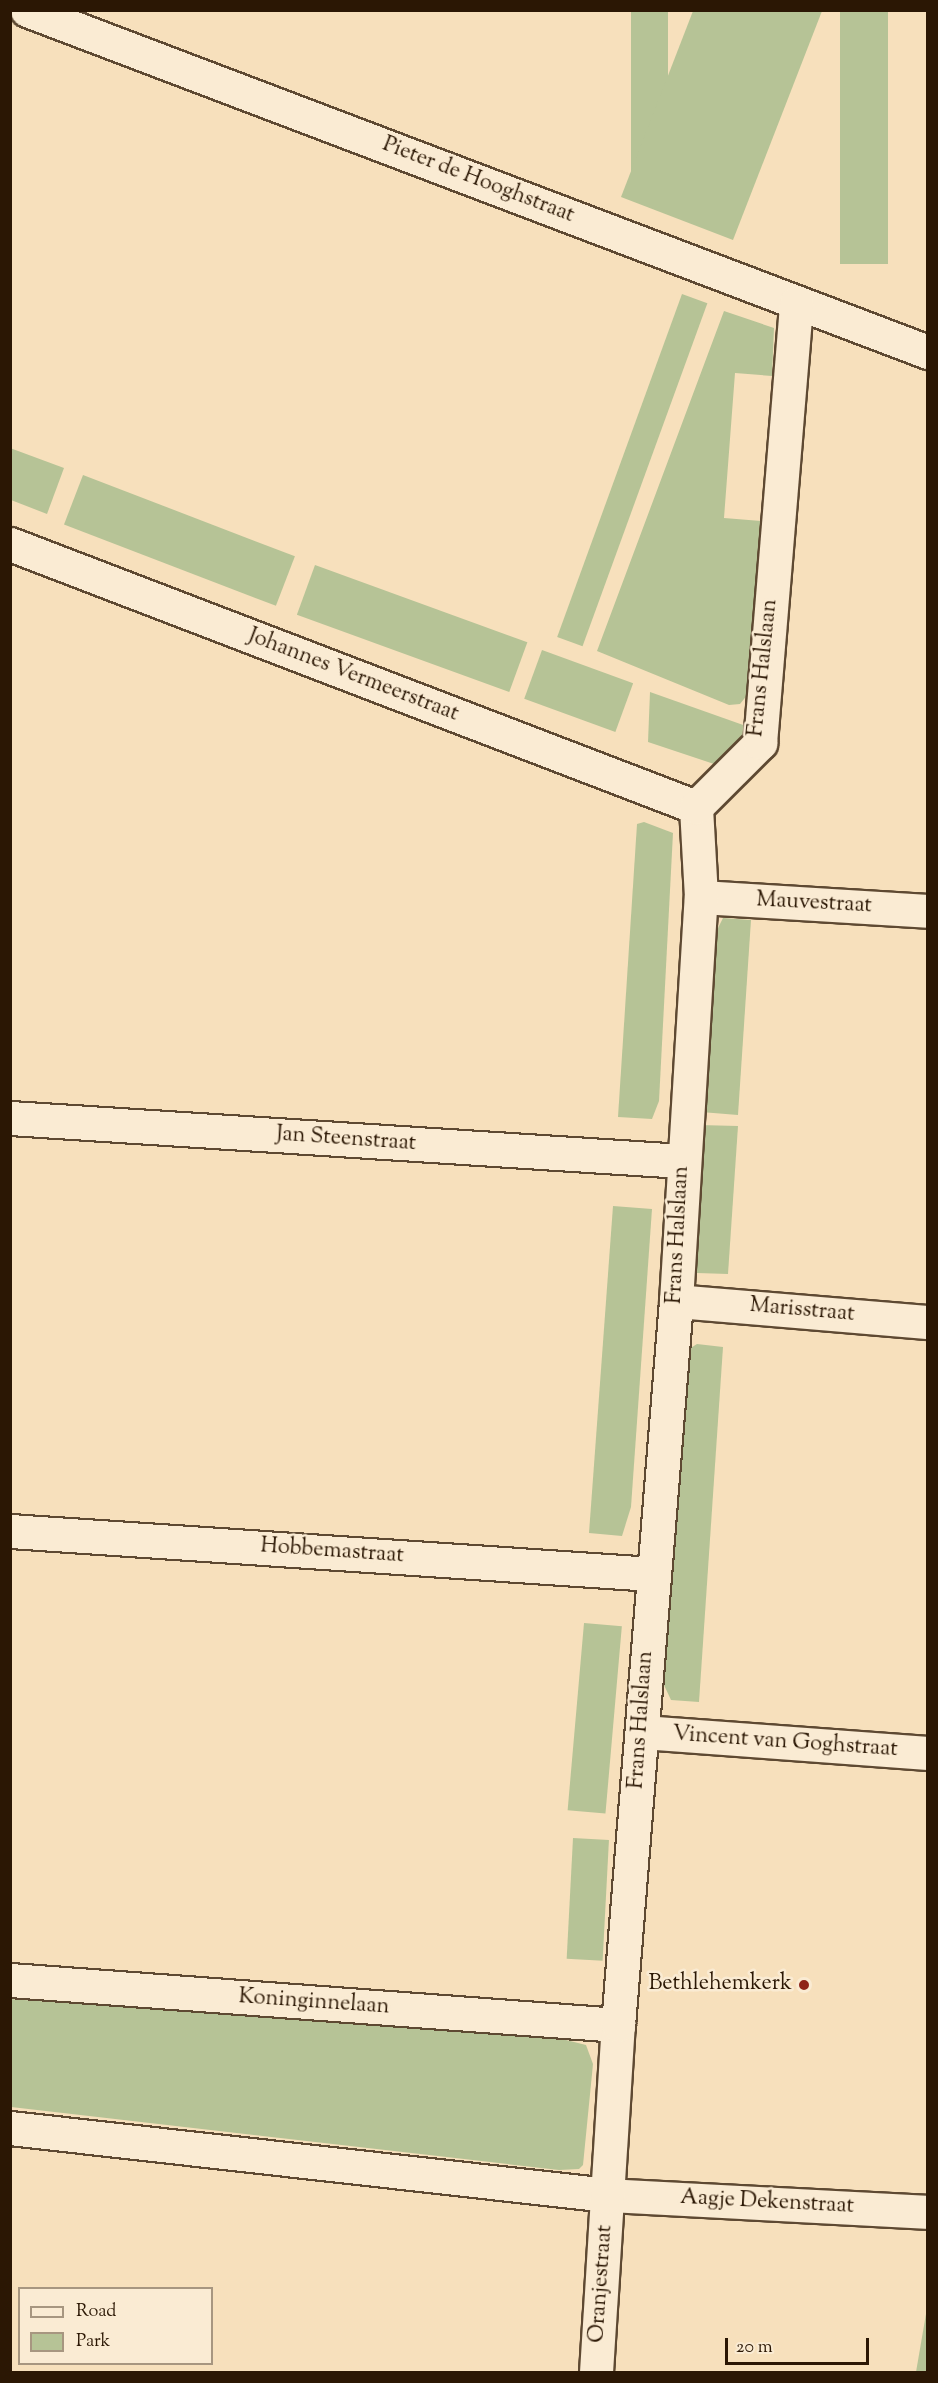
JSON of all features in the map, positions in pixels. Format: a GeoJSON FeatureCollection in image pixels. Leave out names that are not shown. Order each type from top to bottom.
{"type":"FeatureCollection","features":[{"type":"Feature","properties":{"kind":"street","name":"Pieter de Hooghstraat"},"geometry":{"type":"LineString","coordinates":[[27,10],[927,352]]}},
{"type":"Feature","properties":{"kind":"street","name":"Frans Halslaan"},"geometry":{"type":"LineString","coordinates":[[607,2195],[618,2025],[676,1301],[682,1161],[701,897],[696,807],[760,743],[796,302]]}},
{"type":"Feature","properties":{"kind":"street","name":"Johannes Vermeerstraat"},"geometry":{"type":"LineString","coordinates":[[10,544],[696,807]]}},
{"type":"Feature","properties":{"kind":"street","name":"Mauvestraat"},"geometry":{"type":"LineString","coordinates":[[701,897],[927,910]]}},
{"type":"Feature","properties":{"kind":"street","name":"Jan Steenstraat"},"geometry":{"type":"LineString","coordinates":[[10,1118],[682,1161]]}},
{"type":"Feature","properties":{"kind":"street","name":"Marisstraat"},"geometry":{"type":"LineString","coordinates":[[676,1301],[927,1322]]}},
{"type":"Feature","properties":{"kind":"street","name":"Hobbemastraat"},"geometry":{"type":"LineString","coordinates":[[10,1531],[653,1574]]}},
{"type":"Feature","properties":{"kind":"street","name":"Vincent van Goghstraat"},"geometry":{"type":"LineString","coordinates":[[642,1732],[927,1753]]}},
{"type":"Feature","properties":{"kind":"street","name":"Koninginnelaan"},"geometry":{"type":"LineString","coordinates":[[10,1980],[618,2025]]}},
{"type":"Feature","properties":{"kind":"street"},"geometry":{"type":"LineString","coordinates":[[10,2128],[607,2195]]}},
{"type":"Feature","properties":{"kind":"street","name":"Aagje Dekenstraat"},"geometry":{"type":"LineString","coordinates":[[607,2195],[927,2212]]}},
{"type":"Feature","properties":{"kind":"street","name":"Oranjestraat"},"geometry":{"type":"LineString","coordinates":[[596,2373],[607,2195]]}},
{"type":"Feature","properties":{"kind":"green space"},"geometry":{"type":"Polygon","coordinates":[[[631,11],[668,11],[668,188],[631,188],[631,11]]]}},
{"type":"Feature","properties":{"kind":"green space"},"geometry":{"type":"Polygon","coordinates":[[[693,11],[822,11],[733,240],[621,197],[693,11]]]}},
{"type":"Feature","properties":{"kind":"green space"},"geometry":{"type":"Polygon","coordinates":[[[840,11],[888,11],[888,264],[840,264],[840,11]]]}},
{"type":"Feature","properties":{"kind":"green space"},"geometry":{"type":"Polygon","coordinates":[[[682,294],[707,303],[583,646],[557,637],[682,294]]]}},
{"type":"Feature","properties":{"kind":"green space"},"geometry":{"type":"Polygon","coordinates":[[[724,311],[774,328],[772,376],[735,373],[724,518],[761,521],[748,694],[740,704],[729,705],[597,651],[724,311]]]}},
{"type":"Feature","properties":{"kind":"green space"},"geometry":{"type":"Polygon","coordinates":[[[10,448],[64,468],[47,514],[11,500],[10,448]]]}},
{"type":"Feature","properties":{"kind":"green space"},"geometry":{"type":"Polygon","coordinates":[[[83,475],[295,556],[276,606],[64,524],[83,475]]]}},
{"type":"Feature","properties":{"kind":"green space"},"geometry":{"type":"Polygon","coordinates":[[[315,565],[527,642],[509,692],[297,615],[315,565]]]}},
{"type":"Feature","properties":{"kind":"green space"},"geometry":{"type":"Polygon","coordinates":[[[542,650],[633,683],[615,732],[524,699],[542,650]]]}},
{"type":"Feature","properties":{"kind":"green space"},"geometry":{"type":"Polygon","coordinates":[[[650,692],[746,726],[747,738],[717,765],[648,742],[650,692]]]}},
{"type":"Feature","properties":{"kind":"green space"},"geometry":{"type":"Polygon","coordinates":[[[644,822],[673,833],[659,1101],[652,1119],[618,1117],[637,824],[644,822]]]}},
{"type":"Feature","properties":{"kind":"green space"},"geometry":{"type":"Polygon","coordinates":[[[723,918],[751,920],[738,1115],[701,1112],[711,942],[723,918]]]}},
{"type":"Feature","properties":{"kind":"green space"},"geometry":{"type":"Polygon","coordinates":[[[699,1125],[738,1126],[728,1274],[697,1273],[692,1247],[699,1125]]]}},
{"type":"Feature","properties":{"kind":"green space"},"geometry":{"type":"Polygon","coordinates":[[[613,1206],[652,1209],[631,1507],[622,1536],[589,1533],[613,1206]]]}},
{"type":"Feature","properties":{"kind":"green space"},"geometry":{"type":"Polygon","coordinates":[[[697,1344],[723,1347],[699,1702],[671,1700],[664,1685],[683,1365],[689,1349],[697,1344]]]}},
{"type":"Feature","properties":{"kind":"green space"},"geometry":{"type":"Polygon","coordinates":[[[584,1623],[622,1626],[605,1814],[568,1810],[584,1623]]]}},
{"type":"Feature","properties":{"kind":"green space"},"geometry":{"type":"Polygon","coordinates":[[[573,1838],[609,1840],[603,1961],[567,1959],[573,1838]]]}},
{"type":"Feature","properties":{"kind":"green space"},"geometry":{"type":"Polygon","coordinates":[[[10,1999],[554,2037],[586,2045],[593,2064],[583,2165],[579,2169],[559,2170],[11,2107],[10,1999]]]}},
{"type":"Feature","properties":{"kind":"green space"},"geometry":{"type":"Polygon","coordinates":[[[927,2308],[927,2372],[916,2372],[927,2308]]]}},
{"type":"Feature","properties":{"kind":"place","name":"Bethlehemkerk"},"geometry":{"type":"Point","coordinates":[804,1985]}}]}
